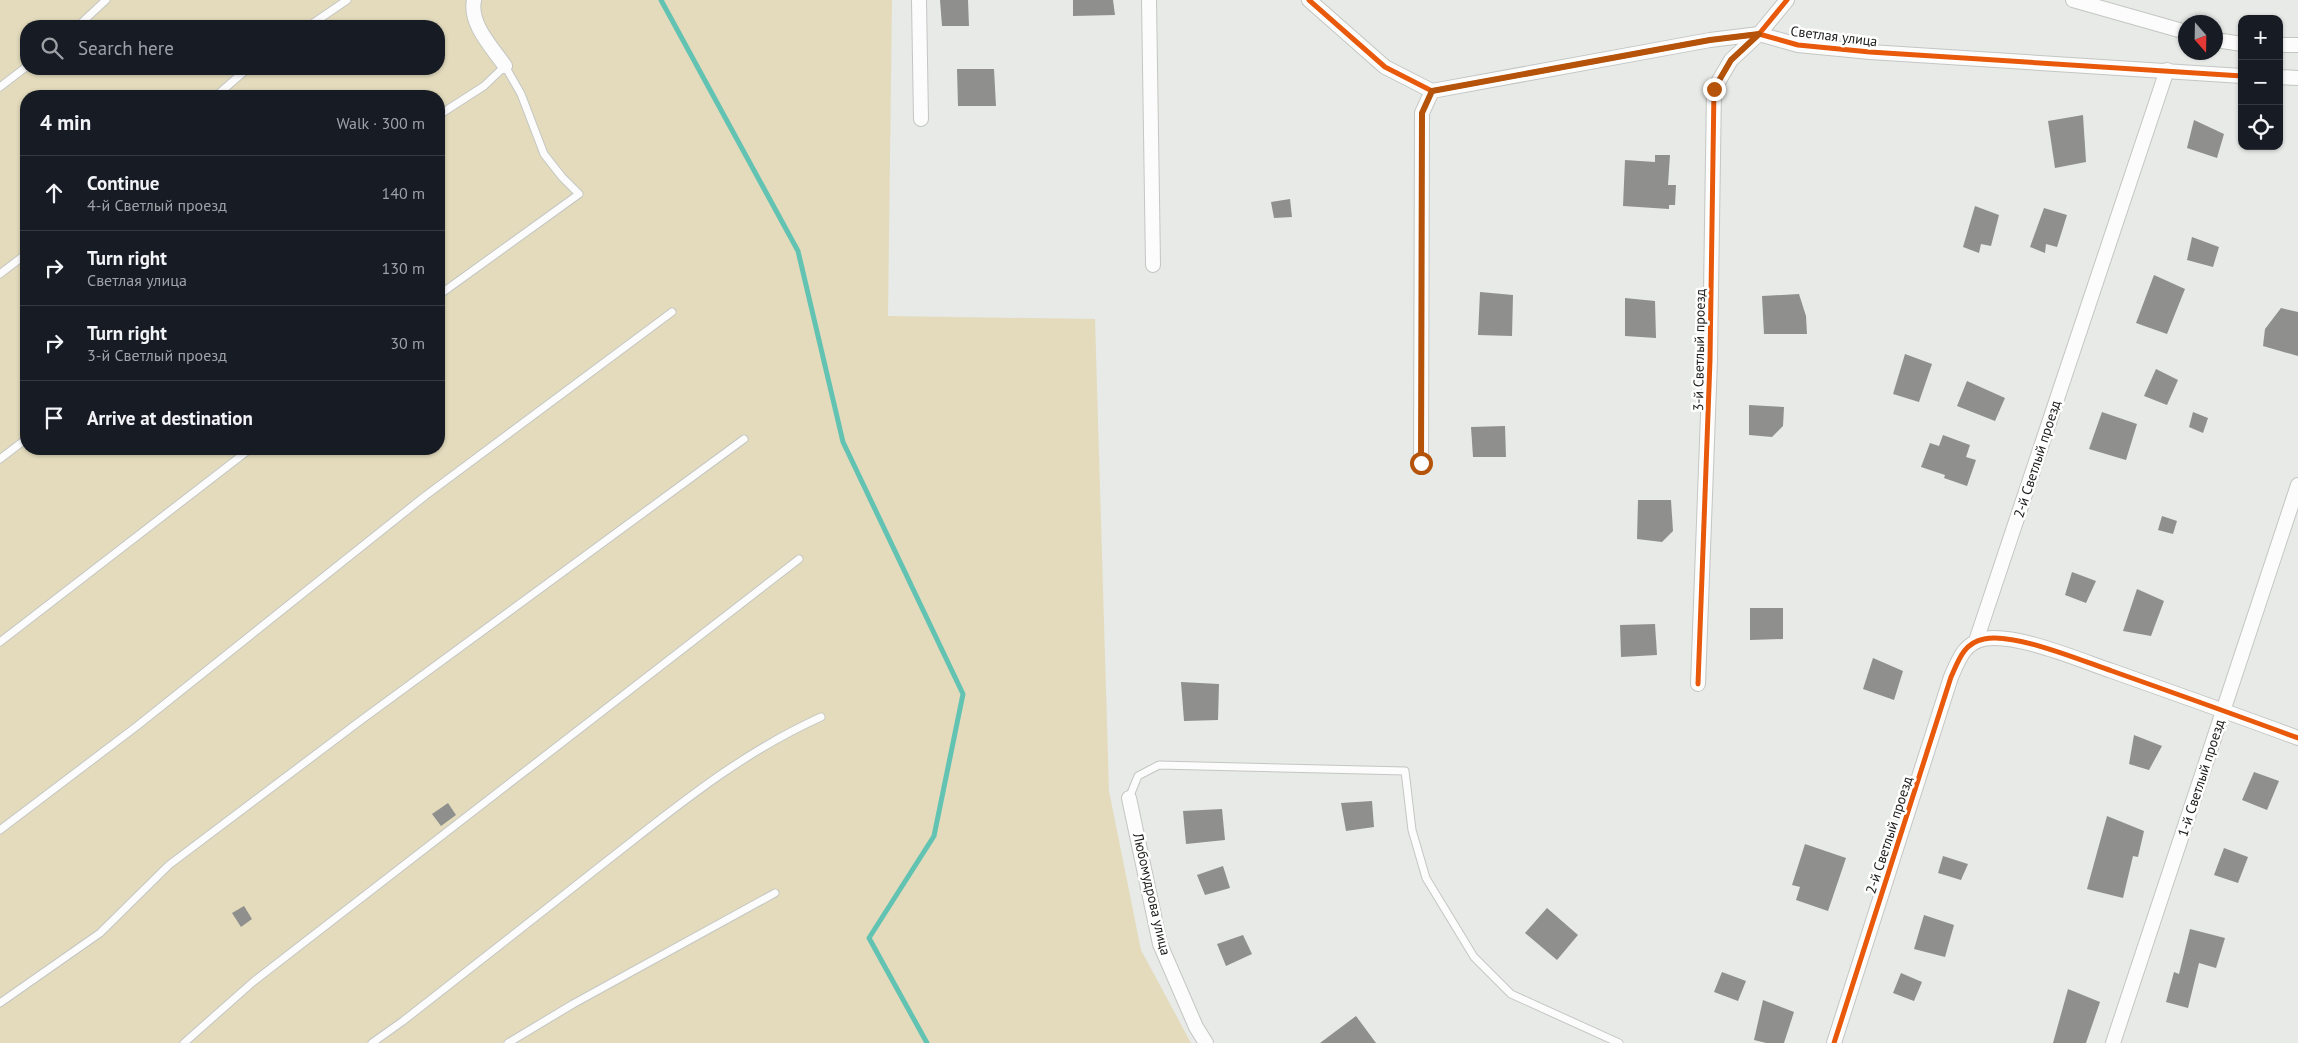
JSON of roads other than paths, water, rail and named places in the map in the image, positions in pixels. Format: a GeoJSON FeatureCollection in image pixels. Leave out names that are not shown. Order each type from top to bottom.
{"type":"FeatureCollection","features":[{"type":"Feature","properties":{"kind":"street"},"geometry":{"type":"LineString","coordinates":[[474,0],[472,8],[476,24],[505,66]]}},
{"type":"Feature","properties":{"kind":"street"},"geometry":{"type":"LineString","coordinates":[[919,0],[921,119]]}},
{"type":"Feature","properties":{"kind":"street"},"geometry":{"type":"LineString","coordinates":[[1149,0],[1153,265]]}},
{"type":"Feature","properties":{"kind":"street"},"geometry":{"type":"LineString","coordinates":[[1309,0],[1385,67],[1432,91],[1422,113],[1421,463]]}},
{"type":"Feature","properties":{"kind":"street","name":"3-й Светлый проезд"},"geometry":{"type":"LineString","coordinates":[[1698,684],[1710,360],[1714,89],[1731,60],[1759,34],[1787,0]]}},
{"type":"Feature","properties":{"kind":"street"},"geometry":{"type":"LineString","coordinates":[[2073,0],[2178,30]]}},
{"type":"Feature","properties":{"kind":"street","name":"Светлая улица"},"geometry":{"type":"LineString","coordinates":[[1432,91],[1710,40],[1759,34],[1798,45],[1870,52],[2032,64],[2167,70],[2238,76]]}},
{"type":"Feature","properties":{"kind":"street"},"geometry":{"type":"LineString","coordinates":[[2223,41],[2238,43]]}},
{"type":"Feature","properties":{"kind":"street"},"geometry":{"type":"LineString","coordinates":[[2283,45],[2298,45]]}},
{"type":"Feature","properties":{"kind":"street","name":"2-й Светлый проезд"},"geometry":{"type":"LineString","coordinates":[[1834,1043],[1951,677],[1966,647],[1976,641],[2167,70]]}},
{"type":"Feature","properties":{"kind":"street"},"geometry":{"type":"LineString","coordinates":[[2283,77],[2298,78]]}},
{"type":"Feature","properties":{"kind":"street","name":"1-й Светлый проезд"},"geometry":{"type":"LineString","coordinates":[[2113,1043],[2298,485]]}},
{"type":"Feature","properties":{"kind":"street"},"geometry":{"type":"LineString","coordinates":[[1976,641],[1986,638],[2006,639],[2031,645],[2298,738]]}},
{"type":"Feature","properties":{"kind":"street","name":"Любомудрова улица"},"geometry":{"type":"LineString","coordinates":[[1129,798],[1160,944],[1196,1027],[1206,1043]]}},
{"type":"Feature","properties":{"kind":"lane"},"geometry":{"type":"LineString","coordinates":[[84,20],[106,0]]}},
{"type":"Feature","properties":{"kind":"lane"},"geometry":{"type":"LineString","coordinates":[[317,20],[347,0]]}},
{"type":"Feature","properties":{"kind":"lane"},"geometry":{"type":"LineString","coordinates":[[445,111],[484,86],[505,66],[521,94],[544,154],[562,177],[579,194],[445,291]]}},
{"type":"Feature","properties":{"kind":"lane"},"geometry":{"type":"LineString","coordinates":[[0,87],[20,72]]}},
{"type":"Feature","properties":{"kind":"lane"},"geometry":{"type":"LineString","coordinates":[[223,90],[240,75]]}},
{"type":"Feature","properties":{"kind":"lane"},"geometry":{"type":"LineString","coordinates":[[0,274],[20,259]]}},
{"type":"Feature","properties":{"kind":"lane"},"geometry":{"type":"LineString","coordinates":[[0,830],[137,726],[424,496],[672,312]]}},
{"type":"Feature","properties":{"kind":"lane"},"geometry":{"type":"LineString","coordinates":[[0,1003],[100,933],[169,865],[360,721],[744,439]]}},
{"type":"Feature","properties":{"kind":"lane"},"geometry":{"type":"LineString","coordinates":[[0,459],[20,444]]}},
{"type":"Feature","properties":{"kind":"lane"},"geometry":{"type":"LineString","coordinates":[[0,642],[242,455]]}},
{"type":"Feature","properties":{"kind":"lane"},"geometry":{"type":"LineString","coordinates":[[184,1043],[253,982],[798,559]]}},
{"type":"Feature","properties":{"kind":"lane"},"geometry":{"type":"LineString","coordinates":[[372,1043],[403,1021],[620,850],[743,758],[784,734],[822,717]]}},
{"type":"Feature","properties":{"kind":"lane"},"geometry":{"type":"LineString","coordinates":[[1129,798],[1138,776],[1159,765],[1405,771],[1412,830],[1426,878],[1474,957],[1511,994],[1619,1043]]}},
{"type":"Feature","properties":{"kind":"lane"},"geometry":{"type":"LineString","coordinates":[[508,1043],[572,1004],[775,893]]}},
{"type":"Feature","properties":{"kind":"waterway"},"geometry":{"type":"LineString","coordinates":[[661,0],[798,251],[843,442],[963,694],[934,836],[869,938],[927,1043]]}}]}
